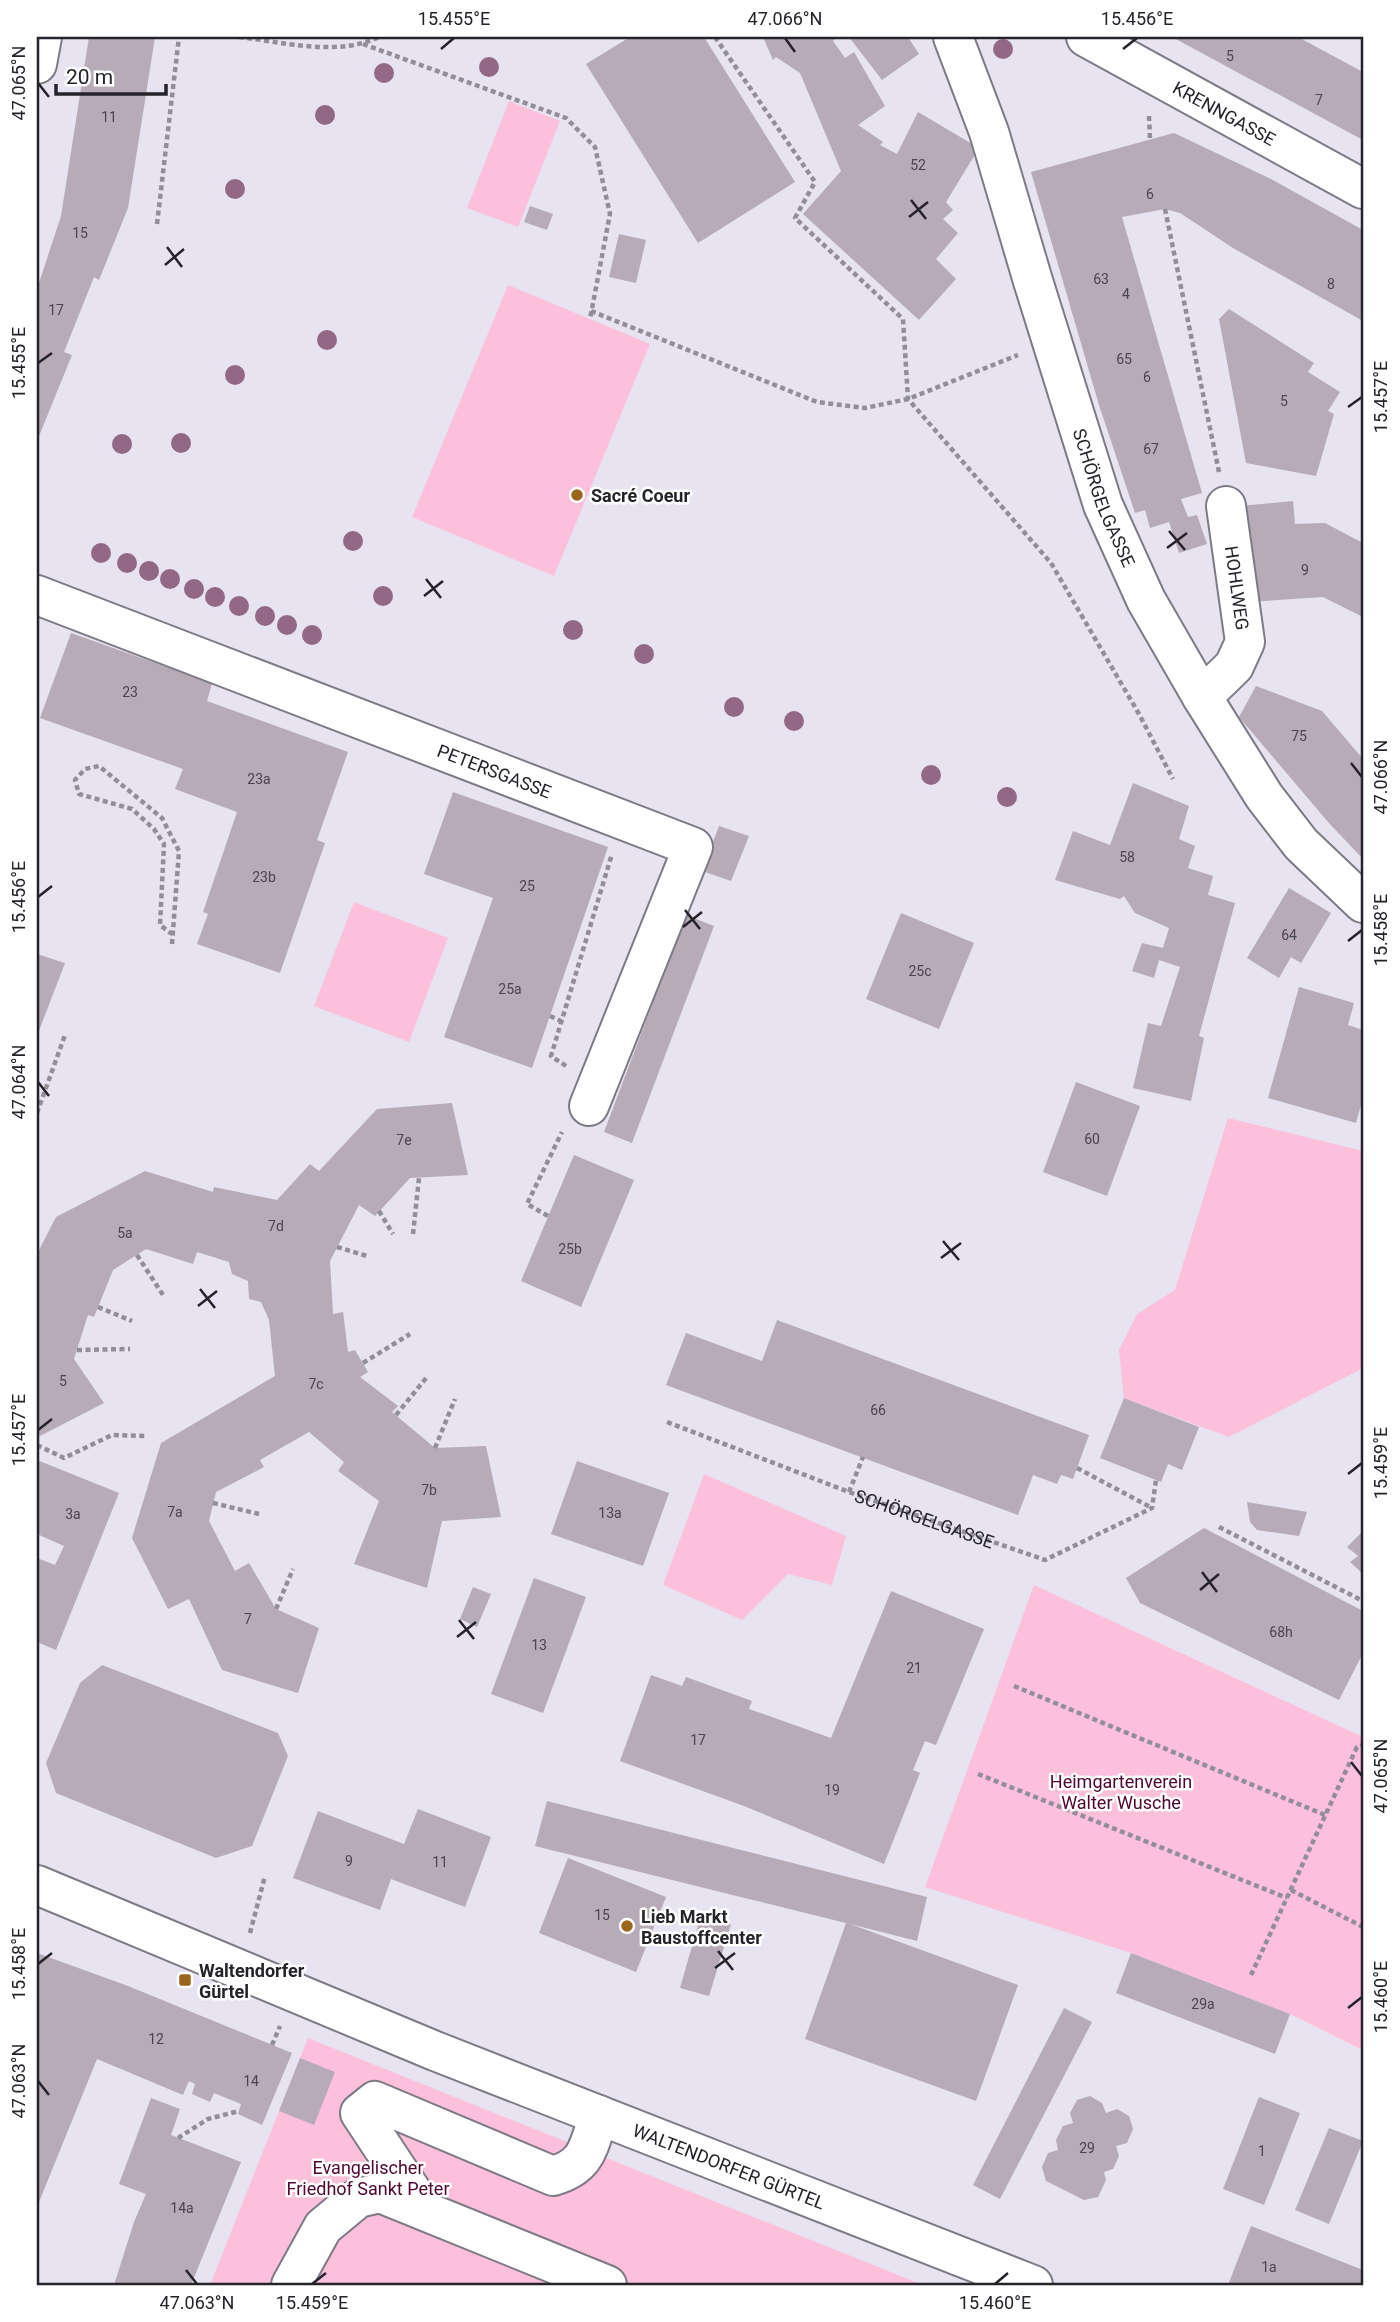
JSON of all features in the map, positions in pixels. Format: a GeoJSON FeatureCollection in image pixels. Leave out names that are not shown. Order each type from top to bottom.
{"type":"FeatureCollection","features":[{"type":"Feature","properties":{"kind":"street"},"geometry":{"type":"LineString","coordinates":[[37,64],[42,37]]}},
{"type":"Feature","properties":{"kind":"street","name":"SCHÖRGELGASSE"},"geometry":{"type":"LineString","coordinates":[[953,37],[989,132],[1103,505],[1146,600],[1264,796],[1301,844],[1363,903]]}},
{"type":"Feature","properties":{"kind":"street","name":"KRENNGASSE"},"geometry":{"type":"LineString","coordinates":[[1086,37],[1363,189]]}},
{"type":"Feature","properties":{"kind":"street","name":"HOHLWEG"},"geometry":{"type":"LineString","coordinates":[[1202,697],[1234,667],[1245,642],[1226,506]]}},
{"type":"Feature","properties":{"kind":"street","name":"PETERSGASSE"},"geometry":{"type":"LineString","coordinates":[[37,595],[693,848],[593,1095]]}},
{"type":"Feature","properties":{"kind":"street","name":"WALTENDORFER GÜRTEL"},"geometry":{"type":"LineString","coordinates":[[37,1885],[435,2051],[1033,2285]]}},
{"type":"Feature","properties":{"kind":"street"},"geometry":{"type":"LineString","coordinates":[[424,2210],[360,2113],[375,2101],[552,2176],[569,2171],[582,2162],[599,2115]]}},
{"type":"Feature","properties":{"kind":"street"},"geometry":{"type":"LineString","coordinates":[[291,2285],[323,2227],[358,2198],[380,2193],[607,2285]]}},
{"type":"Feature","properties":{"kind":"path"},"geometry":{"type":"LineString","coordinates":[[158,224],[179,37]]}},
{"type":"Feature","properties":{"kind":"path"},"geometry":{"type":"LineString","coordinates":[[239,37],[334,47],[363,44],[379,37]]}},
{"type":"Feature","properties":{"kind":"path"},"geometry":{"type":"LineString","coordinates":[[715,37],[815,182],[795,218],[903,319],[908,399],[1051,563],[1139,714],[1173,779]]}},
{"type":"Feature","properties":{"kind":"path"},"geometry":{"type":"LineString","coordinates":[[363,44],[566,118],[595,147],[610,214],[590,319]]}},
{"type":"Feature","properties":{"kind":"path"},"geometry":{"type":"LineString","coordinates":[[1149,108],[1150,138]]}},
{"type":"Feature","properties":{"kind":"path"},"geometry":{"type":"LineString","coordinates":[[1165,209],[1226,506]]}},
{"type":"Feature","properties":{"kind":"path"},"geometry":{"type":"LineString","coordinates":[[591,311],[817,402],[865,408],[908,399],[1019,355]]}},
{"type":"Feature","properties":{"kind":"path"},"geometry":{"type":"LineString","coordinates":[[172,934],[160,925],[164,844],[154,829],[132,809],[79,793],[75,780],[85,769],[99,766],[162,818],[179,851],[172,944]]}},
{"type":"Feature","properties":{"kind":"path"},"geometry":{"type":"LineString","coordinates":[[548,1216],[527,1204],[569,1118],[593,1095],[551,1056],[622,820]]}},
{"type":"Feature","properties":{"kind":"path"},"geometry":{"type":"LineString","coordinates":[[550,1016],[561,1021]]}},
{"type":"Feature","properties":{"kind":"path"},"geometry":{"type":"LineString","coordinates":[[37,1113],[65,1035]]}},
{"type":"Feature","properties":{"kind":"path"},"geometry":{"type":"LineString","coordinates":[[413,1234],[418,1178]]}},
{"type":"Feature","properties":{"kind":"path"},"geometry":{"type":"LineString","coordinates":[[379,1211],[393,1234]]}},
{"type":"Feature","properties":{"kind":"path"},"geometry":{"type":"LineString","coordinates":[[337,1247],[367,1256]]}},
{"type":"Feature","properties":{"kind":"path"},"geometry":{"type":"LineString","coordinates":[[137,1255],[163,1295]]}},
{"type":"Feature","properties":{"kind":"path"},"geometry":{"type":"LineString","coordinates":[[97,1307],[132,1321]]}},
{"type":"Feature","properties":{"kind":"path"},"geometry":{"type":"LineString","coordinates":[[362,1363],[410,1334]]}},
{"type":"Feature","properties":{"kind":"path"},"geometry":{"type":"LineString","coordinates":[[76,1350],[130,1349]]}},
{"type":"Feature","properties":{"kind":"path"},"geometry":{"type":"LineString","coordinates":[[396,1415],[426,1377]]}},
{"type":"Feature","properties":{"kind":"path"},"geometry":{"type":"LineString","coordinates":[[435,1448],[455,1399]]}},
{"type":"Feature","properties":{"kind":"path","name":"SCHÖRGELGASSE"},"geometry":{"type":"LineString","coordinates":[[667,1422],[849,1492],[1045,1560],[1152,1508]]}},
{"type":"Feature","properties":{"kind":"path"},"geometry":{"type":"LineString","coordinates":[[37,1445],[64,1458],[113,1435],[145,1437]]}},
{"type":"Feature","properties":{"kind":"path"},"geometry":{"type":"LineString","coordinates":[[849,1492],[863,1457]]}},
{"type":"Feature","properties":{"kind":"path"},"geometry":{"type":"LineString","coordinates":[[1077,1468],[1152,1508],[1156,1480]]}},
{"type":"Feature","properties":{"kind":"path"},"geometry":{"type":"LineString","coordinates":[[213,1503],[258,1514]]}},
{"type":"Feature","properties":{"kind":"path"},"geometry":{"type":"LineString","coordinates":[[1219,1528],[1363,1601]]}},
{"type":"Feature","properties":{"kind":"path"},"geometry":{"type":"LineString","coordinates":[[276,1609],[293,1569]]}},
{"type":"Feature","properties":{"kind":"path"},"geometry":{"type":"LineString","coordinates":[[1014,1686],[1325,1815]]}},
{"type":"Feature","properties":{"kind":"path"},"geometry":{"type":"LineString","coordinates":[[1251,1975],[1357,1748],[1363,1745]]}},
{"type":"Feature","properties":{"kind":"path"},"geometry":{"type":"LineString","coordinates":[[978,1774],[1287,1898]]}},
{"type":"Feature","properties":{"kind":"path"},"geometry":{"type":"LineString","coordinates":[[249,1937],[265,1876]]}},
{"type":"Feature","properties":{"kind":"path"},"geometry":{"type":"LineString","coordinates":[[1291,1890],[1363,1927]]}},
{"type":"Feature","properties":{"kind":"path"},"geometry":{"type":"LineString","coordinates":[[272,2045],[282,2019]]}},
{"type":"Feature","properties":{"kind":"path"},"geometry":{"type":"LineString","coordinates":[[178,2138],[208,2119],[239,2111]]}},
{"type":"Feature","properties":{"kind":"green space"},"geometry":{"type":"Polygon","coordinates":[[[509,101],[560,121],[518,227],[467,208],[509,101]]]}},
{"type":"Feature","properties":{"kind":"green space"},"geometry":{"type":"Polygon","coordinates":[[[508,285],[650,344],[554,576],[412,517],[508,285]]]}},
{"type":"Feature","properties":{"kind":"green space"},"geometry":{"type":"Polygon","coordinates":[[[354,902],[448,938],[409,1042],[314,1006],[354,902]]]}},
{"type":"Feature","properties":{"kind":"green space"},"geometry":{"type":"Polygon","coordinates":[[[1228,1118],[1363,1151],[1363,1368],[1229,1437],[1124,1398],[1119,1350],[1137,1314],[1175,1290],[1228,1118]]]}},
{"type":"Feature","properties":{"kind":"green space"},"geometry":{"type":"Polygon","coordinates":[[[704,1474],[846,1536],[832,1585],[788,1574],[742,1620],[663,1585],[704,1474]]]}},
{"type":"Feature","properties":{"kind":"green space","name":"Heimgartenverein Walter Wusche"},"geometry":{"type":"Polygon","coordinates":[[[1034,1585],[1361,1736],[1363,1733],[1363,2050],[1290,2014],[1131,1953],[925,1887],[1034,1585]]]}},
{"type":"Feature","properties":{"kind":"green space","name":"Evangelischer Friedhof Sankt Peter"},"geometry":{"type":"Polygon","coordinates":[[[308,2038],[923,2285],[210,2285],[308,2038]]]}},
{"type":"Feature","properties":{"kind":"building"},"geometry":{"type":"Polygon","coordinates":[[[89,37],[155,37],[128,208],[99,280],[94,277],[64,352],[72,355],[37,441],[37,289],[61,216],[89,37]]]}},
{"type":"Feature","properties":{"kind":"building"},"geometry":{"type":"Polygon","coordinates":[[[630,37],[704,37],[795,182],[698,243],[586,64],[630,37]]]}},
{"type":"Feature","properties":{"kind":"building"},"geometry":{"type":"Polygon","coordinates":[[[763,37],[837,37],[833,41],[845,58],[854,52],[885,106],[858,125],[883,142],[880,145],[897,154],[918,112],[979,148],[946,202],[953,210],[943,219],[958,233],[936,259],[956,279],[919,320],[803,214],[841,171],[800,73],[776,57],[773,60],[763,37]]]}},
{"type":"Feature","properties":{"kind":"building"},"geometry":{"type":"Polygon","coordinates":[[[849,37],[908,37],[919,54],[882,80],[849,37]]]}},
{"type":"Feature","properties":{"kind":"building"},"geometry":{"type":"Polygon","coordinates":[[[1172,37],[1298,37],[1363,72],[1363,140],[1172,37]]]}},
{"type":"Feature","properties":{"kind":"building"},"geometry":{"type":"Polygon","coordinates":[[[1174,133],[1271,179],[1363,230],[1363,321],[1233,248],[1180,213],[1165,209],[1122,217],[1202,493],[1181,499],[1188,517],[1197,515],[1207,544],[1179,553],[1169,522],[1150,528],[1145,510],[1135,513],[1099,405],[1031,172],[1174,133]]]}},
{"type":"Feature","properties":{"kind":"building"},"geometry":{"type":"Polygon","coordinates":[[[530,206],[553,214],[547,230],[524,222],[530,206]]]}},
{"type":"Feature","properties":{"kind":"building"},"geometry":{"type":"Polygon","coordinates":[[[619,234],[646,240],[636,283],[609,277],[619,234]]]}},
{"type":"Feature","properties":{"kind":"building"},"geometry":{"type":"Polygon","coordinates":[[[1229,309],[1314,363],[1308,372],[1340,392],[1328,411],[1334,414],[1316,476],[1246,463],[1219,319],[1229,309]]]}},
{"type":"Feature","properties":{"kind":"building"},"geometry":{"type":"Polygon","coordinates":[[[1293,501],[1295,524],[1325,523],[1363,543],[1363,617],[1323,597],[1249,602],[1240,506],[1293,501]]]}},
{"type":"Feature","properties":{"kind":"building"},"geometry":{"type":"Polygon","coordinates":[[[71,633],[212,683],[207,701],[348,752],[317,840],[325,843],[280,973],[197,944],[208,914],[203,912],[237,812],[175,789],[183,769],[40,718],[71,633]]]}},
{"type":"Feature","properties":{"kind":"building"},"geometry":{"type":"Polygon","coordinates":[[[1256,686],[1322,711],[1363,759],[1363,859],[1239,717],[1256,686]]]}},
{"type":"Feature","properties":{"kind":"building"},"geometry":{"type":"Polygon","coordinates":[[[1133,783],[1189,806],[1179,839],[1195,846],[1188,868],[1213,876],[1208,895],[1235,903],[1199,1036],[1204,1038],[1191,1101],[1133,1088],[1148,1023],[1161,1026],[1180,967],[1159,960],[1154,978],[1132,971],[1142,943],[1163,948],[1169,928],[1135,913],[1124,896],[1120,899],[1055,880],[1073,831],[1110,845],[1133,783]]]}},
{"type":"Feature","properties":{"kind":"building"},"geometry":{"type":"Polygon","coordinates":[[[453,792],[608,847],[532,1068],[444,1037],[493,898],[424,874],[453,792]]]}},
{"type":"Feature","properties":{"kind":"building"},"geometry":{"type":"Polygon","coordinates":[[[719,826],[749,836],[731,881],[702,871],[719,826]]]}},
{"type":"Feature","properties":{"kind":"building"},"geometry":{"type":"Polygon","coordinates":[[[1289,888],[1331,913],[1301,963],[1291,957],[1279,978],[1247,958],[1289,888]]]}},
{"type":"Feature","properties":{"kind":"building"},"geometry":{"type":"Polygon","coordinates":[[[901,913],[974,943],[939,1029],[866,999],[901,913]]]}},
{"type":"Feature","properties":{"kind":"building"},"geometry":{"type":"Polygon","coordinates":[[[686,915],[714,926],[632,1143],[604,1132],[686,915]]]}},
{"type":"Feature","properties":{"kind":"building"},"geometry":{"type":"Polygon","coordinates":[[[37,954],[65,963],[37,1036],[37,954]]]}},
{"type":"Feature","properties":{"kind":"building"},"geometry":{"type":"Polygon","coordinates":[[[1299,987],[1354,1003],[1348,1025],[1363,1030],[1363,1098],[1356,1123],[1268,1098],[1299,987]]]}},
{"type":"Feature","properties":{"kind":"building"},"geometry":{"type":"Polygon","coordinates":[[[1076,1082],[1140,1106],[1107,1196],[1043,1172],[1076,1082]]]}},
{"type":"Feature","properties":{"kind":"building"},"geometry":{"type":"Polygon","coordinates":[[[452,1103],[468,1175],[410,1178],[375,1216],[359,1205],[330,1261],[333,1314],[343,1312],[348,1352],[355,1350],[368,1372],[360,1377],[398,1406],[392,1412],[435,1448],[486,1446],[501,1517],[442,1521],[427,1588],[354,1564],[379,1501],[338,1471],[344,1462],[309,1432],[260,1460],[264,1467],[216,1492],[209,1521],[235,1571],[249,1563],[276,1609],[319,1628],[298,1693],[222,1670],[189,1599],[168,1609],[132,1538],[161,1443],[275,1376],[269,1320],[261,1302],[249,1299],[248,1281],[232,1274],[229,1262],[197,1252],[193,1264],[146,1249],[113,1270],[94,1317],[88,1315],[74,1359],[104,1403],[40,1436],[37,1432],[37,1254],[56,1217],[145,1171],[213,1192],[214,1187],[277,1200],[310,1164],[319,1171],[377,1109],[452,1103]]]}},
{"type":"Feature","properties":{"kind":"building"},"geometry":{"type":"Polygon","coordinates":[[[574,1155],[634,1180],[581,1307],[521,1281],[574,1155]]]}},
{"type":"Feature","properties":{"kind":"building"},"geometry":{"type":"Polygon","coordinates":[[[777,1320],[1089,1435],[1073,1479],[1061,1475],[1057,1484],[1033,1475],[1018,1515],[666,1385],[686,1333],[762,1361],[777,1320]]]}},
{"type":"Feature","properties":{"kind":"building"},"geometry":{"type":"Polygon","coordinates":[[[1124,1398],[1199,1427],[1182,1470],[1168,1464],[1161,1482],[1100,1458],[1124,1398]]]}},
{"type":"Feature","properties":{"kind":"building"},"geometry":{"type":"Polygon","coordinates":[[[37,1460],[119,1493],[56,1650],[37,1642],[37,1558],[55,1565],[64,1546],[37,1534],[37,1460]]]}},
{"type":"Feature","properties":{"kind":"building"},"geometry":{"type":"Polygon","coordinates":[[[577,1461],[669,1493],[643,1566],[551,1534],[577,1461]]]}},
{"type":"Feature","properties":{"kind":"building"},"geometry":{"type":"Polygon","coordinates":[[[1247,1502],[1307,1512],[1299,1536],[1257,1530],[1250,1522],[1247,1502]]]}},
{"type":"Feature","properties":{"kind":"building"},"geometry":{"type":"Polygon","coordinates":[[[1204,1528],[1363,1611],[1363,1653],[1339,1700],[1140,1603],[1126,1578],[1204,1528]]]}},
{"type":"Feature","properties":{"kind":"building"},"geometry":{"type":"Polygon","coordinates":[[[1363,1531],[1363,1574],[1350,1562],[1358,1556],[1347,1547],[1363,1531]]]}},
{"type":"Feature","properties":{"kind":"building"},"geometry":{"type":"Polygon","coordinates":[[[534,1578],[586,1597],[543,1713],[491,1694],[534,1578]]]}},
{"type":"Feature","properties":{"kind":"building"},"geometry":{"type":"Polygon","coordinates":[[[473,1587],[491,1594],[477,1627],[460,1619],[473,1587]]]}},
{"type":"Feature","properties":{"kind":"building"},"geometry":{"type":"Polygon","coordinates":[[[891,1591],[984,1629],[936,1745],[925,1741],[913,1770],[920,1773],[884,1864],[744,1806],[620,1761],[651,1675],[682,1686],[686,1677],[752,1701],[749,1709],[831,1738],[891,1591]]]}},
{"type":"Feature","properties":{"kind":"building"},"geometry":{"type":"Polygon","coordinates":[[[102,1665],[278,1733],[288,1756],[252,1846],[216,1858],[56,1793],[46,1763],[80,1683],[102,1665]]]}},
{"type":"Feature","properties":{"kind":"building"},"geometry":{"type":"Polygon","coordinates":[[[547,1801],[927,1897],[917,1941],[850,1924],[1018,1985],[976,2101],[805,2039],[846,1923],[535,1846],[547,1801]]]}},
{"type":"Feature","properties":{"kind":"building"},"geometry":{"type":"Polygon","coordinates":[[[418,1809],[491,1837],[465,1907],[391,1879],[380,1910],[293,1878],[318,1811],[404,1844],[418,1809]]]}},
{"type":"Feature","properties":{"kind":"building"},"geometry":{"type":"Polygon","coordinates":[[[568,1858],[666,1897],[636,1972],[539,1933],[568,1858]]]}},
{"type":"Feature","properties":{"kind":"building"},"geometry":{"type":"Polygon","coordinates":[[[701,1915],[731,1924],[709,1996],[680,1988],[701,1915]]]}},
{"type":"Feature","properties":{"kind":"building"},"geometry":{"type":"Polygon","coordinates":[[[37,1953],[128,1986],[292,2053],[262,2125],[238,2114],[241,2104],[214,2093],[210,2102],[192,2094],[195,2084],[189,2081],[183,2095],[97,2059],[37,2207],[37,1953]]]}},
{"type":"Feature","properties":{"kind":"building"},"geometry":{"type":"Polygon","coordinates":[[[1131,1953],[1290,2014],[1275,2054],[1116,1993],[1131,1953]]]}},
{"type":"Feature","properties":{"kind":"building"},"geometry":{"type":"Polygon","coordinates":[[[1064,2008],[1092,2022],[1000,2199],[973,2185],[1064,2008]]]}},
{"type":"Feature","properties":{"kind":"building"},"geometry":{"type":"Polygon","coordinates":[[[300,2058],[335,2072],[314,2125],[279,2111],[300,2058]]]}},
{"type":"Feature","properties":{"kind":"building"},"geometry":{"type":"Polygon","coordinates":[[[1090,2096],[1102,2103],[1106,2113],[1117,2109],[1129,2116],[1133,2129],[1127,2143],[1116,2146],[1119,2156],[1113,2169],[1104,2172],[1106,2180],[1098,2197],[1084,2200],[1046,2181],[1042,2167],[1048,2153],[1058,2150],[1056,2140],[1063,2126],[1073,2123],[1070,2113],[1077,2100],[1090,2096]]]}},
{"type":"Feature","properties":{"kind":"building"},"geometry":{"type":"Polygon","coordinates":[[[1259,2097],[1300,2113],[1264,2205],[1223,2189],[1259,2097]]]}},
{"type":"Feature","properties":{"kind":"building"},"geometry":{"type":"Polygon","coordinates":[[[151,2098],[180,2109],[171,2135],[241,2162],[191,2285],[114,2285],[146,2194],[119,2184],[151,2098]]]}},
{"type":"Feature","properties":{"kind":"building"},"geometry":{"type":"Polygon","coordinates":[[[1329,2128],[1363,2141],[1329,2224],[1295,2210],[1329,2128]]]}},
{"type":"Feature","properties":{"kind":"building"},"geometry":{"type":"Polygon","coordinates":[[[1251,2226],[1363,2270],[1363,2285],[1228,2285],[1251,2226]]]}},
{"type":"Feature","properties":{"kind":"place","name":"Sacré Coeur"},"geometry":{"type":"Point","coordinates":[577,495]}},
{"type":"Feature","properties":{"kind":"place","name":"Lieb Markt Baustoffcenter"},"geometry":{"type":"Point","coordinates":[627,1926]}},
{"type":"Feature","properties":{"kind":"place","name":"Waltendorfer Gürtel"},"geometry":{"type":"Point","coordinates":[185,1980]}}]}
